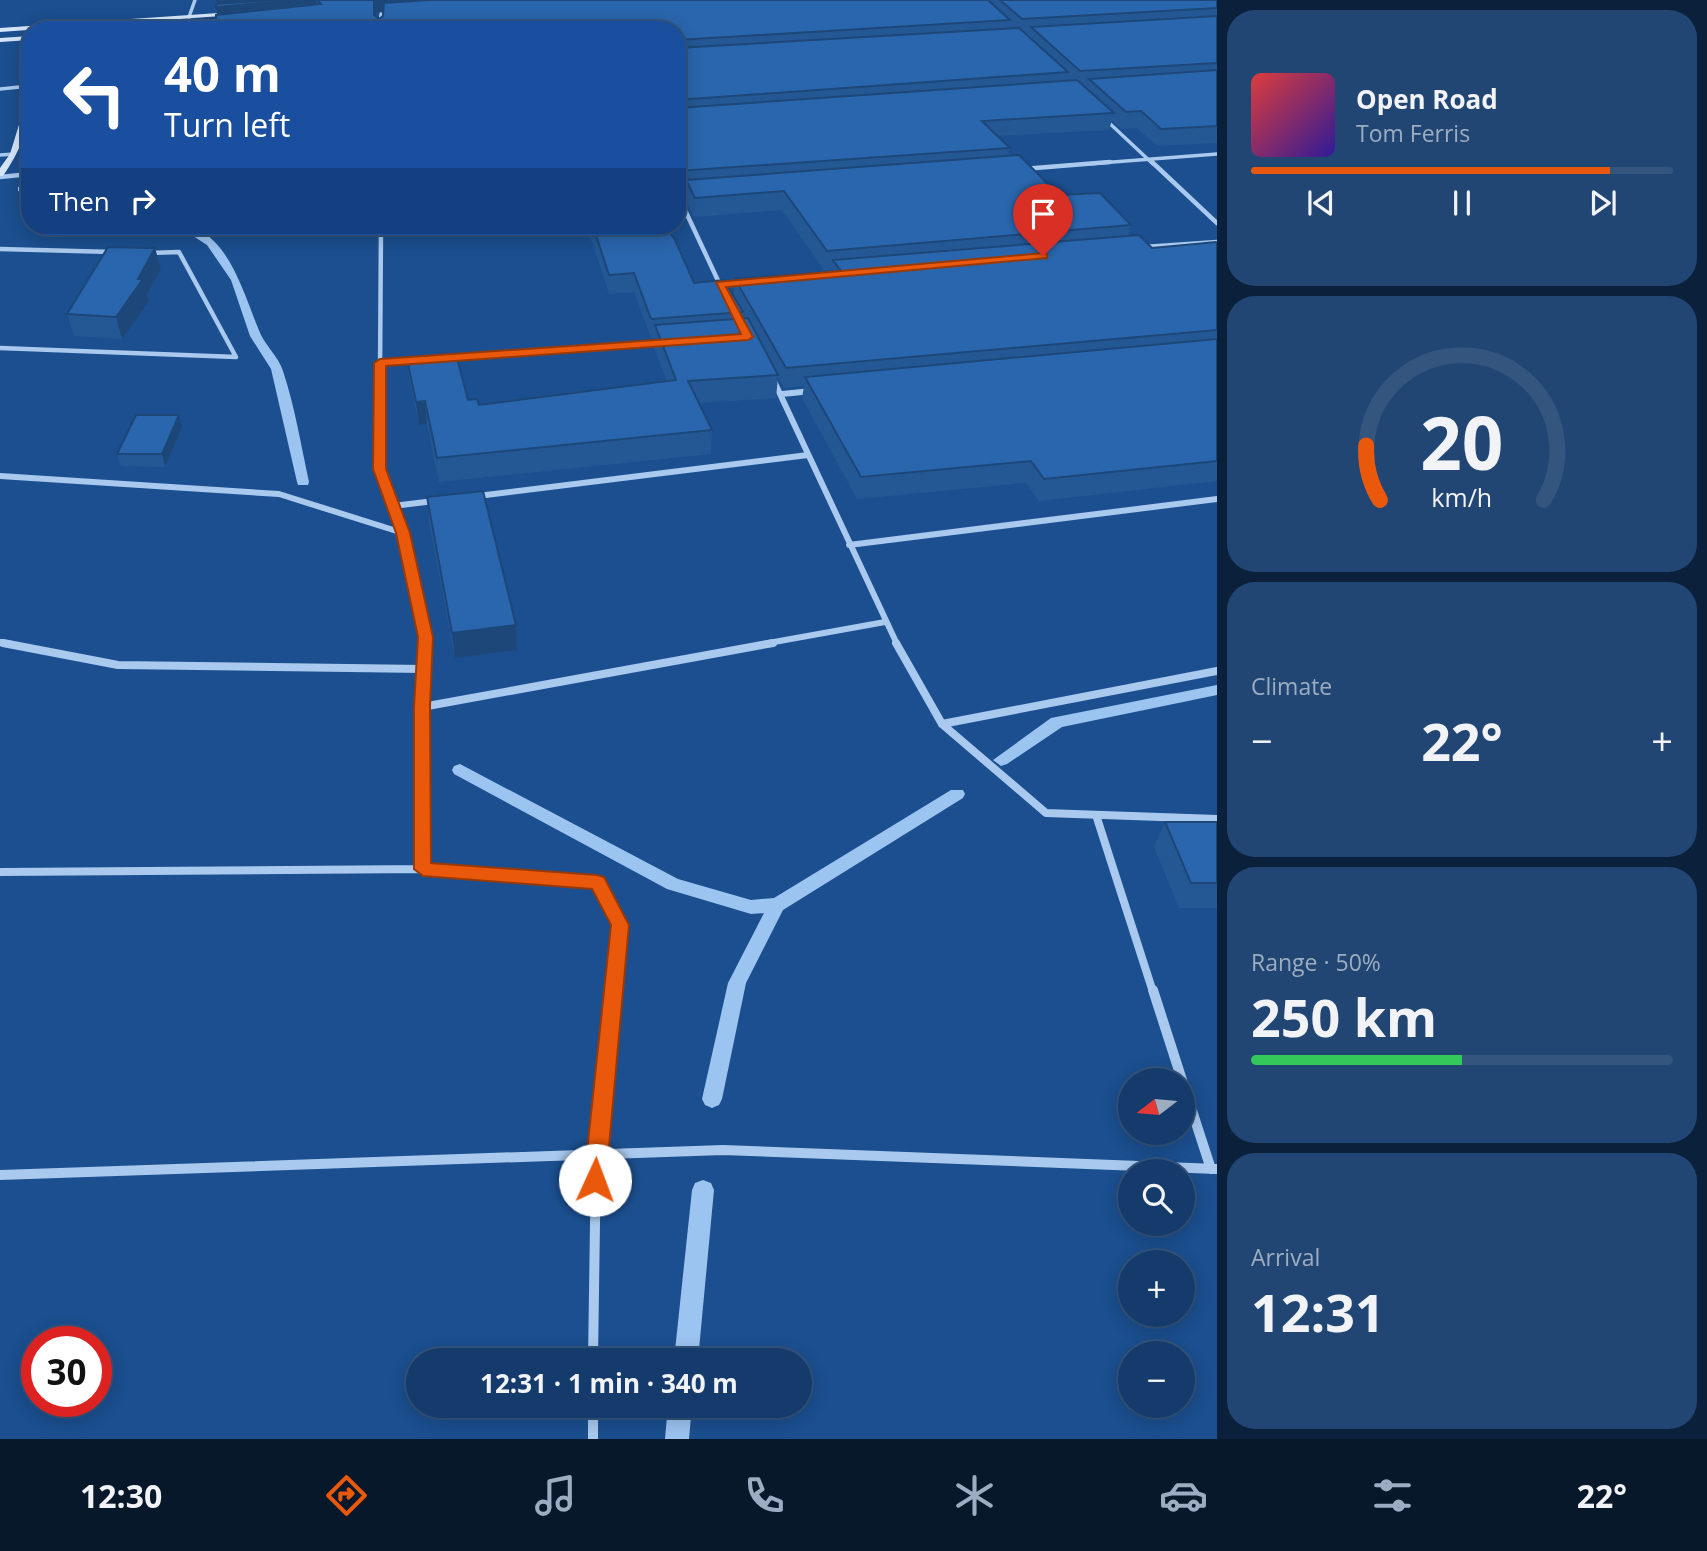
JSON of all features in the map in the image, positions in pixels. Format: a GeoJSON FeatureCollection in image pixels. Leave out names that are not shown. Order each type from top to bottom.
{"type":"FeatureCollection","features":[{"type":"Feature","properties":{"kind":"street"},"geometry":{"type":"LineString","coordinates":[[188,18],[195,0]]}},
{"type":"Feature","properties":{"kind":"street"},"geometry":{"type":"LineString","coordinates":[[380,5],[381,21]]}},
{"type":"Feature","properties":{"kind":"street"},"geometry":{"type":"LineString","coordinates":[[369,15],[393,13]]}},
{"type":"Feature","properties":{"kind":"street"},"geometry":{"type":"LineString","coordinates":[[141,21],[243,14]]}},
{"type":"Feature","properties":{"kind":"street"},"geometry":{"type":"LineString","coordinates":[[0,30],[21,29]]}},
{"type":"Feature","properties":{"kind":"street"},"geometry":{"type":"LineString","coordinates":[[0,40],[21,39]]}},
{"type":"Feature","properties":{"kind":"street"},"geometry":{"type":"LineString","coordinates":[[0,89],[21,87]]}},
{"type":"Feature","properties":{"kind":"street"},"geometry":{"type":"LineString","coordinates":[[1103,116],[1217,223]]}},
{"type":"Feature","properties":{"kind":"street"},"geometry":{"type":"LineString","coordinates":[[0,175],[14,154],[21,132]]}},
{"type":"Feature","properties":{"kind":"street"},"geometry":{"type":"LineString","coordinates":[[0,155],[14,154]]}},
{"type":"Feature","properties":{"kind":"street"},"geometry":{"type":"LineString","coordinates":[[1011,170],[1217,154]]}},
{"type":"Feature","properties":{"kind":"street"},"geometry":{"type":"LineString","coordinates":[[0,175],[21,174]]}},
{"type":"Feature","properties":{"kind":"street"},"geometry":{"type":"LineString","coordinates":[[686,194],[692,194]]}},
{"type":"Feature","properties":{"kind":"street"},"geometry":{"type":"LineString","coordinates":[[686,212],[725,295]]}},
{"type":"Feature","properties":{"kind":"street"},"geometry":{"type":"LineString","coordinates":[[381,235],[380,469],[403,533],[425,637],[422,707],[423,869]]}},
{"type":"Feature","properties":{"kind":"street"},"geometry":{"type":"LineString","coordinates":[[1137,248],[1217,242]]}},
{"type":"Feature","properties":{"kind":"street"},"geometry":{"type":"LineString","coordinates":[[0,249],[122,252]]}},
{"type":"Feature","properties":{"kind":"street"},"geometry":{"type":"LineString","coordinates":[[0,348],[236,358],[179,252],[136,253]]}},
{"type":"Feature","properties":{"kind":"street"},"geometry":{"type":"LineString","coordinates":[[720,284],[734,283]]}},
{"type":"Feature","properties":{"kind":"street"},"geometry":{"type":"LineString","coordinates":[[448,358],[666,342]]}},
{"type":"Feature","properties":{"kind":"street"},"geometry":{"type":"LineString","coordinates":[[380,363],[421,360]]}},
{"type":"Feature","properties":{"kind":"street"},"geometry":{"type":"LineString","coordinates":[[768,371],[782,394],[885,622],[942,724],[1046,813],[1217,819]]}},
{"type":"Feature","properties":{"kind":"street"},"geometry":{"type":"LineString","coordinates":[[782,394],[820,390]]}},
{"type":"Feature","properties":{"kind":"street"},"geometry":{"type":"LineString","coordinates":[[463,498],[808,455]]}},
{"type":"Feature","properties":{"kind":"street"},"geometry":{"type":"LineString","coordinates":[[0,476],[279,494],[403,533]]}},
{"type":"Feature","properties":{"kind":"street"},"geometry":{"type":"LineString","coordinates":[[393,506],[449,499]]}},
{"type":"Feature","properties":{"kind":"street"},"geometry":{"type":"LineString","coordinates":[[849,545],[1217,499]]}},
{"type":"Feature","properties":{"kind":"street"},"geometry":{"type":"LineString","coordinates":[[422,707],[885,622]]}},
{"type":"Feature","properties":{"kind":"street"},"geometry":{"type":"LineString","coordinates":[[0,642],[118,665],[424,669]]}},
{"type":"Feature","properties":{"kind":"street"},"geometry":{"type":"LineString","coordinates":[[942,724],[1217,671]]}},
{"type":"Feature","properties":{"kind":"street"},"geometry":{"type":"LineString","coordinates":[[1096,815],[1178,1068]]}},
{"type":"Feature","properties":{"kind":"street"},"geometry":{"type":"LineString","coordinates":[[0,872],[423,869],[597,882],[620,925],[596,1155],[593,1348]]}},
{"type":"Feature","properties":{"kind":"street"},"geometry":{"type":"LineString","coordinates":[[0,1175],[723,1150],[1214,1169],[1195,1117]]}},
{"type":"Feature","properties":{"kind":"street"},"geometry":{"type":"LineString","coordinates":[[593,1418],[593,1439]]}},
{"type":"Feature","properties":{"kind":"building"},"geometry":{"type":"Polygon","coordinates":[[[299,0],[216,7],[216,4],[299,0]]]}},
{"type":"Feature","properties":{"kind":"building"},"geometry":{"type":"Polygon","coordinates":[[[317,0],[374,0],[374,15],[379,19],[383,16],[384,3],[429,0],[988,0],[1010,20],[686,39],[686,21],[176,21],[321,4],[317,0]]]}},
{"type":"Feature","properties":{"kind":"building"},"geometry":{"type":"Polygon","coordinates":[[[1000,0],[1217,0],[1217,8],[1022,19],[1000,0]]]}},
{"type":"Feature","properties":{"kind":"building"},"geometry":{"type":"Polygon","coordinates":[[[1217,16],[1217,63],[1080,71],[1031,27],[1217,16]]]}},
{"type":"Feature","properties":{"kind":"building"},"geometry":{"type":"Polygon","coordinates":[[[1019,28],[1068,72],[686,99],[686,47],[1019,28]]]}},
{"type":"Feature","properties":{"kind":"building"},"geometry":{"type":"Polygon","coordinates":[[[1217,70],[1217,126],[1161,129],[1141,111],[1126,112],[1089,79],[1217,70]]]}},
{"type":"Feature","properties":{"kind":"building"},"geometry":{"type":"Polygon","coordinates":[[[1077,80],[1114,113],[982,121],[1010,148],[686,170],[686,107],[1077,80]]]}},
{"type":"Feature","properties":{"kind":"building"},"geometry":{"type":"Polygon","coordinates":[[[1019,155],[1059,195],[1100,193],[1131,225],[827,251],[784,191],[695,198],[686,180],[1019,155]]]}},
{"type":"Feature","properties":{"kind":"building"},"geometry":{"type":"Polygon","coordinates":[[[596,235],[672,235],[694,283],[724,280],[743,312],[651,319],[634,273],[609,275],[596,235]]]}},
{"type":"Feature","properties":{"kind":"building"},"geometry":{"type":"Polygon","coordinates":[[[1139,235],[1152,248],[1217,243],[1217,330],[786,368],[735,279],[841,271],[833,260],[1139,235]]]}},
{"type":"Feature","properties":{"kind":"building"},"geometry":{"type":"Polygon","coordinates":[[[108,247],[155,248],[138,279],[143,279],[116,317],[67,314],[108,247]]]}},
{"type":"Feature","properties":{"kind":"building"},"geometry":{"type":"Polygon","coordinates":[[[748,318],[778,375],[688,381],[712,430],[437,458],[425,401],[416,402],[407,359],[456,354],[468,400],[477,399],[479,405],[676,380],[655,325],[748,318]]]}},
{"type":"Feature","properties":{"kind":"building"},"geometry":{"type":"Polygon","coordinates":[[[1217,339],[1217,461],[1044,479],[1031,461],[861,477],[805,377],[1217,339]]]}},
{"type":"Feature","properties":{"kind":"building"},"geometry":{"type":"Polygon","coordinates":[[[136,415],[179,415],[162,454],[117,454],[136,415]]]}},
{"type":"Feature","properties":{"kind":"building"},"geometry":{"type":"Polygon","coordinates":[[[483,491],[516,625],[452,633],[427,497],[483,491]]]}},
{"type":"Feature","properties":{"kind":"building"},"geometry":{"type":"Polygon","coordinates":[[[1165,822],[1217,822],[1217,883],[1191,883],[1165,822]]]}},
{"type":"Feature","properties":{"kind":"waterway"},"geometry":{"type":"LineString","coordinates":[[198,235],[211,243],[236,280],[256,336],[277,369],[303,482]]}},
{"type":"Feature","properties":{"kind":"waterway"},"geometry":{"type":"LineString","coordinates":[[1001,760],[1057,722],[1217,690]]}},
{"type":"Feature","properties":{"kind":"waterway"},"geometry":{"type":"LineString","coordinates":[[460,770],[673,884],[751,907],[777,905]]}},
{"type":"Feature","properties":{"kind":"waterway"},"geometry":{"type":"LineString","coordinates":[[777,905],[957,794]]}},
{"type":"Feature","properties":{"kind":"waterway"},"geometry":{"type":"LineString","coordinates":[[712,1099],[737,983],[777,905]]}},
{"type":"Feature","properties":{"kind":"waterway"},"geometry":{"type":"LineString","coordinates":[[687,1348],[703,1190]]}},
{"type":"Feature","properties":{"kind":"waterway"},"geometry":{"type":"LineString","coordinates":[[677,1439],[679,1418]]}},
{"type":"Feature","properties":{"kind":"route"},"geometry":{"type":"LineString","coordinates":[[595,1180],[620,925],[597,882],[423,869],[422,707],[425,637],[403,533],[380,469],[380,363],[748,337],[720,284],[1043,256]]}}]}
